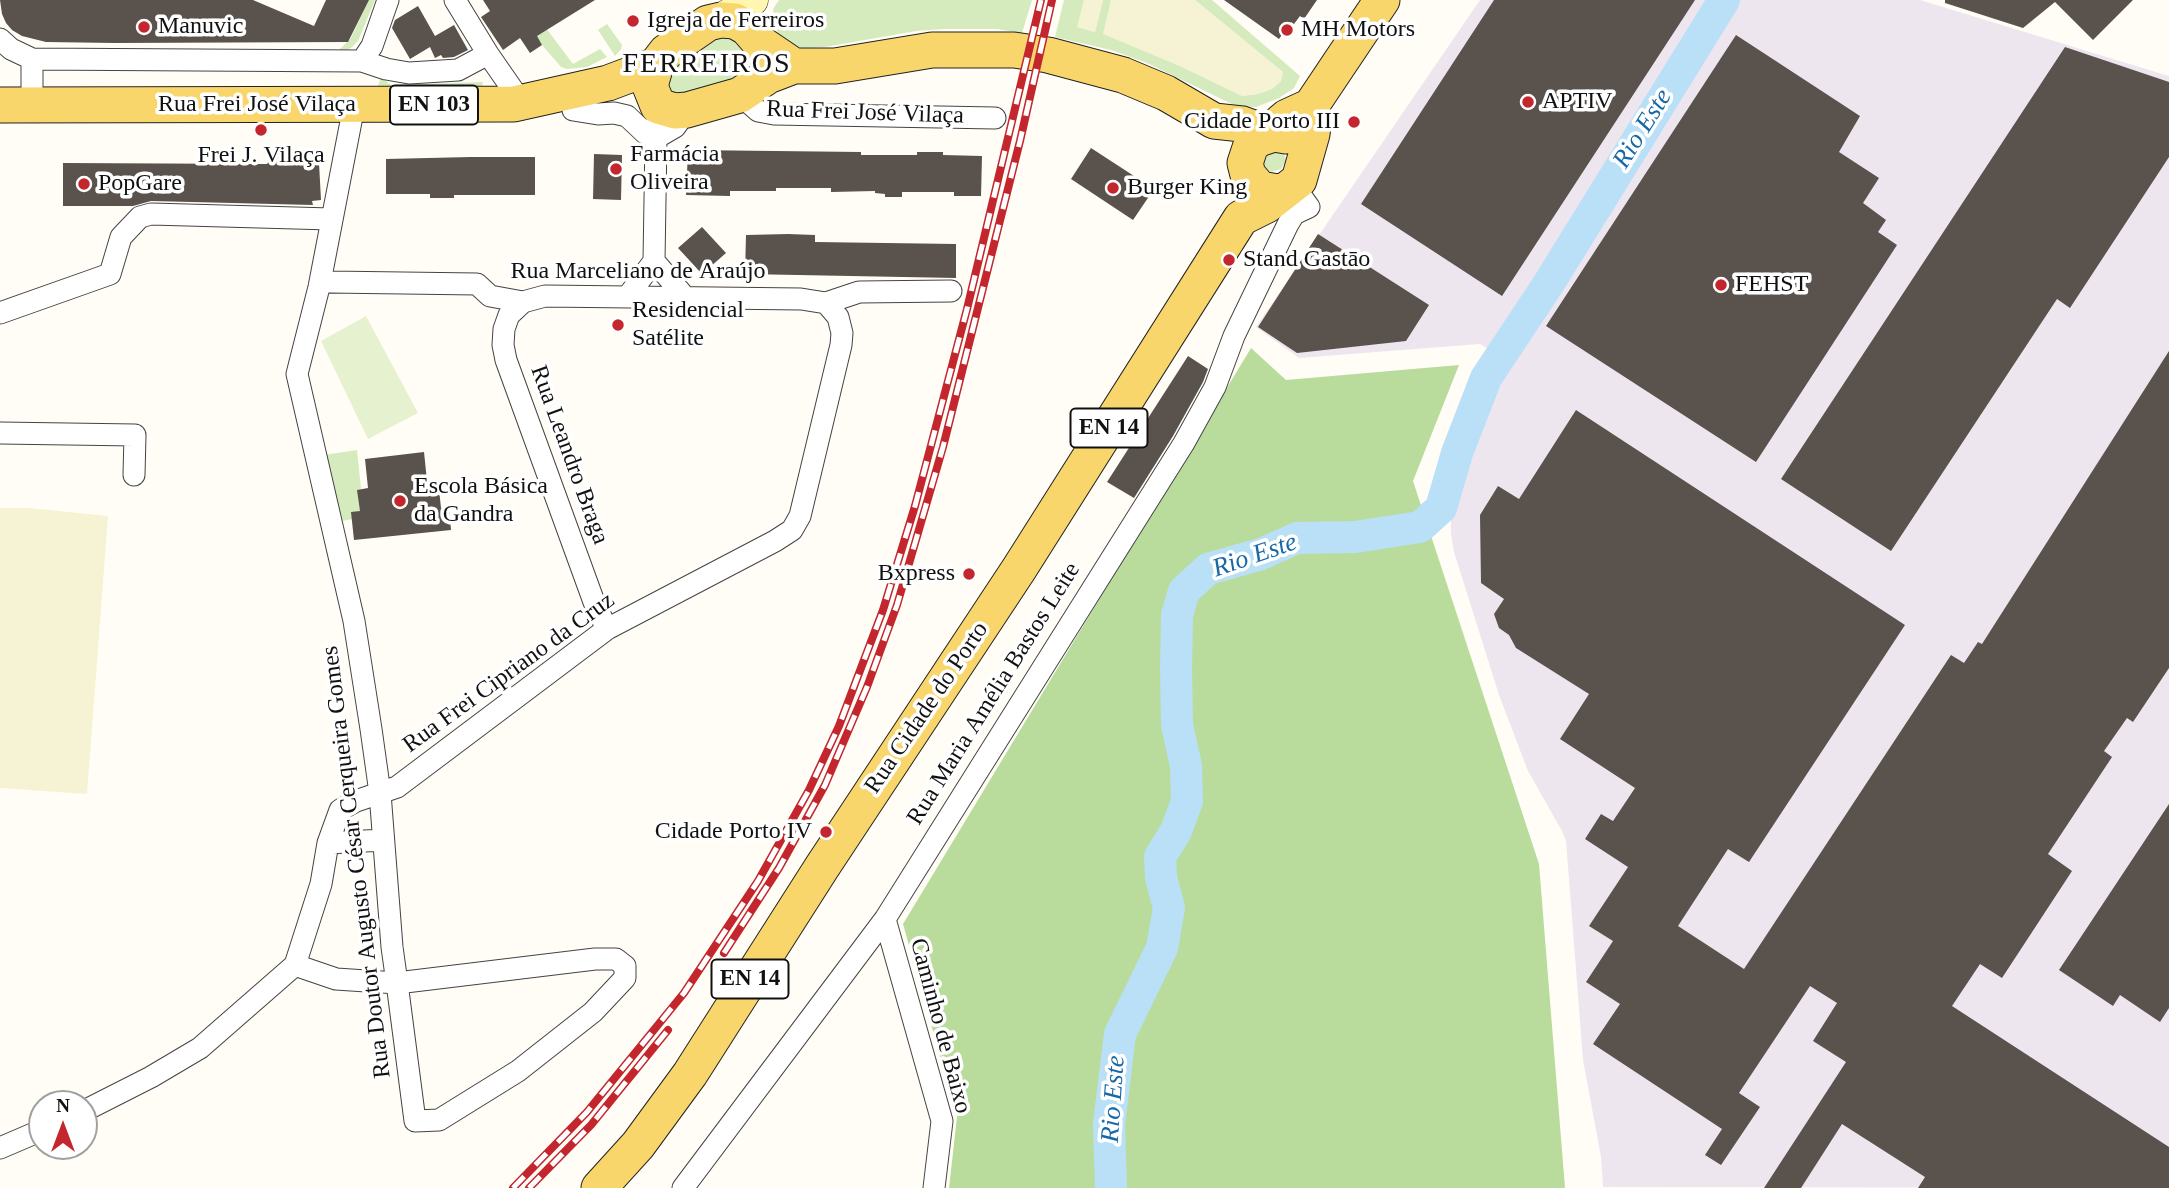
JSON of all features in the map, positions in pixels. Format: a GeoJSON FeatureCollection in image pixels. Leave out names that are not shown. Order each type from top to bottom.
{"type":"FeatureCollection","features":[{"type":"Feature","properties":{"kind":"main road"},"geometry":{"type":"LineString","coordinates":[[1241,218],[1242,183],[1258,152],[1280,122],[1311,106],[1382,0]]}},
{"type":"Feature","properties":{"kind":"main road","name":"Rua Frei José Vilaça"},"geometry":{"type":"LineString","coordinates":[[662,103],[666,52],[708,23],[721,20],[736,22],[794,66]]}},
{"type":"Feature","properties":{"kind":"main road","name":"Rua Frei José Vilaça"},"geometry":{"type":"LineString","coordinates":[[748,89],[762,71],[757,40]]}},
{"type":"Feature","properties":{"kind":"main road","name":"Rua Frei José Vilaça"},"geometry":{"type":"LineString","coordinates":[[514,104],[528,111],[573,110],[584,104],[613,99],[662,103],[748,89],[794,66],[835,66],[932,50],[1014,50],[1079,62],[1123,75],[1166,93],[1214,121],[1230,153],[1237,159],[1258,152]]}},
{"type":"Feature","properties":{"kind":"main road","name":"Rua Frei José Vilaça"},"geometry":{"type":"LineString","coordinates":[[16,104],[514,104],[608,83],[662,103]]}},
{"type":"Feature","properties":{"kind":"main road"},"geometry":{"type":"LineString","coordinates":[[1298,186],[1312,134],[1314,119],[1311,106]]}},
{"type":"Feature","properties":{"kind":"main road"},"geometry":{"type":"LineString","coordinates":[[1258,152],[1285,136],[1295,142],[1301,151],[1298,186]]}},
{"type":"Feature","properties":{"kind":"main road"},"geometry":{"type":"LineString","coordinates":[[1258,152],[1260,188],[1268,192],[1298,186]]}},
{"type":"Feature","properties":{"kind":"main road","name":"Rua Cidade do Porto"},"geometry":{"type":"LineString","coordinates":[[599,1188],[638,1145],[690,1074],[822,867],[1019,569],[1241,218],[1298,186]]}},
{"type":"Feature","properties":{"kind":"street"},"geometry":{"type":"LineString","coordinates":[[362,61],[372,46],[388,0]]}},
{"type":"Feature","properties":{"kind":"street"},"geometry":{"type":"LineString","coordinates":[[455,0],[513,90],[514,104]]}},
{"type":"Feature","properties":{"kind":"street","name":"EN 103"},"geometry":{"type":"LineString","coordinates":[[721,20],[752,0]]}},
{"type":"Feature","properties":{"kind":"street"},"geometry":{"type":"LineString","coordinates":[[757,40],[758,0]]}},
{"type":"Feature","properties":{"kind":"street"},"geometry":{"type":"LineString","coordinates":[[0,39],[11,49],[32,59],[362,61],[409,73],[439,72],[468,66],[488,54]]}},
{"type":"Feature","properties":{"kind":"street"},"geometry":{"type":"LineString","coordinates":[[16,104],[32,59]]}},
{"type":"Feature","properties":{"kind":"street","name":"Rua Frei José Vilaça"},"geometry":{"type":"LineString","coordinates":[[748,89],[758,111],[774,114],[995,118]]}},
{"type":"Feature","properties":{"kind":"street"},"geometry":{"type":"LineString","coordinates":[[628,296],[654,261],[654,216],[662,103]]}},
{"type":"Feature","properties":{"kind":"street","name":"Rua Doutor Augusto César Cerqueira Gomes"},"geometry":{"type":"LineString","coordinates":[[354,106],[319,287],[297,374],[354,621],[380,793],[397,983],[415,1121],[439,1120],[518,1071],[593,1012],[625,978],[625,966],[616,959],[595,958],[397,983]]}},
{"type":"Feature","properties":{"kind":"street","name":"Rua Maria Amélia Bastos Leite"},"geometry":{"type":"LineString","coordinates":[[683,1188],[885,919],[1184,443],[1215,387],[1234,336],[1294,214],[1298,186]]}},
{"type":"Feature","properties":{"kind":"street"},"geometry":{"type":"LineString","coordinates":[[0,313],[110,274],[121,237],[140,217],[151,214],[331,219]]}},
{"type":"Feature","properties":{"kind":"street"},"geometry":{"type":"LineString","coordinates":[[654,261],[684,296]]}},
{"type":"Feature","properties":{"kind":"street","name":"Rua Marceliano de Araújo"},"geometry":{"type":"LineString","coordinates":[[329,282],[477,284],[490,296],[523,302],[545,296],[684,296],[801,299],[825,303]]}},
{"type":"Feature","properties":{"kind":"street"},"geometry":{"type":"LineString","coordinates":[[825,303],[859,292],[951,291]]}},
{"type":"Feature","properties":{"kind":"street","name":"Rua Leandro Braga"},"geometry":{"type":"LineString","coordinates":[[523,302],[509,315],[504,329],[506,360],[594,602],[607,629]]}},
{"type":"Feature","properties":{"kind":"street","name":"Rua Frei Cipriano da Cruz"},"geometry":{"type":"LineString","coordinates":[[295,965],[321,884],[328,843],[340,810],[356,801],[397,787],[607,629],[792,530],[797,523],[841,345],[842,333],[838,317],[825,303]]}},
{"type":"Feature","properties":{"kind":"street"},"geometry":{"type":"LineString","coordinates":[[0,433],[135,435],[134,475]]}},
{"type":"Feature","properties":{"kind":"street"},"geometry":{"type":"LineString","coordinates":[[328,843],[383,841]]}},
{"type":"Feature","properties":{"kind":"street","name":"Caminho de Baixo"},"geometry":{"type":"LineString","coordinates":[[885,919],[942,1121],[934,1188]]}},
{"type":"Feature","properties":{"kind":"street"},"geometry":{"type":"LineString","coordinates":[[98,1104],[200,1048],[295,965],[336,979],[397,983]]}},
{"type":"Feature","properties":{"kind":"street"},"geometry":{"type":"LineString","coordinates":[[0,1148],[28,1136]]}},
{"type":"Feature","properties":{"kind":"shaded area"},"geometry":{"type":"Polygon","coordinates":[[[1084,0],[1103,0],[1095,32],[1076,27],[1084,0]]]}},
{"type":"Feature","properties":{"kind":"shaded area"},"geometry":{"type":"Polygon","coordinates":[[[1111,0],[1195,0],[1283,72],[1281,81],[1272,89],[1242,96],[1180,66],[1102,34],[1111,0]]]}},
{"type":"Feature","properties":{"kind":"shaded area"},"geometry":{"type":"Polygon","coordinates":[[[1480,0],[1920,0],[2169,76],[2169,1188],[1603,1187],[1601,1157],[1583,1060],[1566,841],[1528,771],[1499,695],[1454,552],[1451,534],[1451,517],[1456,498],[1474,444],[1508,360],[1480,344],[1299,358],[1256,327],[1480,0]]]}},
{"type":"Feature","properties":{"kind":"shaded area"},"geometry":{"type":"Polygon","coordinates":[[[0,508],[29,508],[108,516],[87,794],[0,788],[0,508]]]}},
{"type":"Feature","properties":{"kind":"green space"},"geometry":{"type":"Polygon","coordinates":[[[369,0],[375,0],[358,41],[341,53],[338,51],[351,38],[369,0]]]}},
{"type":"Feature","properties":{"kind":"green space"},"geometry":{"type":"Polygon","coordinates":[[[525,0],[573,64],[600,49],[607,57],[587,67],[561,67],[542,45],[516,5],[525,0]]]}},
{"type":"Feature","properties":{"kind":"green space"},"geometry":{"type":"Polygon","coordinates":[[[779,0],[1032,0],[1022,33],[997,29],[944,29],[803,48],[789,45],[779,38],[773,9],[779,0]]]}},
{"type":"Feature","properties":{"kind":"green space"},"geometry":{"type":"Polygon","coordinates":[[[1064,0],[1084,0],[1077,27],[1095,32],[1103,0],[1111,0],[1103,34],[1180,66],[1242,96],[1272,89],[1281,81],[1283,72],[1195,0],[1212,0],[1300,76],[1294,88],[1279,98],[1256,107],[1236,106],[1147,63],[1111,50],[1055,37],[1064,0]]]}},
{"type":"Feature","properties":{"kind":"green space"},"geometry":{"type":"Polygon","coordinates":[[[607,24],[622,45],[615,56],[598,30],[607,24]]]}},
{"type":"Feature","properties":{"kind":"green space"},"geometry":{"type":"Polygon","coordinates":[[[729,32],[749,54],[747,72],[740,79],[698,96],[666,93],[665,67],[729,32]]]}},
{"type":"Feature","properties":{"kind":"green space"},"geometry":{"type":"Polygon","coordinates":[[[381,77],[391,85],[483,82],[477,89],[384,91],[378,86],[381,77]]]}},
{"type":"Feature","properties":{"kind":"green space"},"geometry":{"type":"Polygon","coordinates":[[[1283,151],[1286,160],[1281,169],[1271,172],[1262,167],[1261,152],[1283,151]]]}},
{"type":"Feature","properties":{"kind":"green space"},"geometry":{"type":"Polygon","coordinates":[[[366,316],[418,413],[368,439],[321,341],[366,316]]]}},
{"type":"Feature","properties":{"kind":"green space"},"geometry":{"type":"Polygon","coordinates":[[[1251,348],[1286,380],[1459,365],[1413,481],[1539,864],[1565,1188],[949,1188],[957,1117],[903,924],[1251,348]]]}},
{"type":"Feature","properties":{"kind":"green space"},"geometry":{"type":"Polygon","coordinates":[[[357,450],[361,518],[340,521],[324,455],[357,450]]]}},
{"type":"Feature","properties":{"kind":"building"},"geometry":{"type":"Polygon","coordinates":[[[0,0],[253,0],[314,26],[326,0],[369,0],[348,42],[115,43],[46,42],[22,36],[6,23],[0,0]]]}},
{"type":"Feature","properties":{"kind":"building"},"geometry":{"type":"Polygon","coordinates":[[[483,0],[595,0],[537,36],[542,45],[530,53],[520,38],[503,50],[481,17],[490,11],[483,0]]]}},
{"type":"Feature","properties":{"kind":"building"},"geometry":{"type":"Polygon","coordinates":[[[1224,0],[1317,0],[1304,19],[1300,16],[1294,24],[1291,22],[1279,39],[1224,0]]]}},
{"type":"Feature","properties":{"kind":"building","name":"APTIV"},"geometry":{"type":"Polygon","coordinates":[[[1494,0],[1695,0],[1502,296],[1361,204],[1494,0]]]}},
{"type":"Feature","properties":{"kind":"building"},"geometry":{"type":"Polygon","coordinates":[[[1945,0],[2133,0],[2093,40],[2055,2],[2023,28],[1945,3],[1945,0]]]}},
{"type":"Feature","properties":{"kind":"building"},"geometry":{"type":"Polygon","coordinates":[[[418,6],[435,36],[454,25],[468,50],[454,57],[443,58],[441,55],[435,58],[430,47],[410,59],[392,28],[395,20],[418,6]]]}},
{"type":"Feature","properties":{"kind":"building","name":"FEHST"},"geometry":{"type":"Polygon","coordinates":[[[1736,35],[1860,116],[1839,152],[1879,178],[1863,203],[1886,220],[1878,232],[1897,245],[1756,462],[1546,326],[1736,35]]]}},
{"type":"Feature","properties":{"kind":"building"},"geometry":{"type":"Polygon","coordinates":[[[2065,47],[2169,82],[2169,157],[2070,308],[2057,299],[1891,551],[1781,479],[2065,47]]]}},
{"type":"Feature","properties":{"kind":"building"},"geometry":{"type":"Polygon","coordinates":[[[1091,148],[1154,189],[1133,220],[1071,179],[1091,148]]]}},
{"type":"Feature","properties":{"kind":"building"},"geometry":{"type":"Polygon","coordinates":[[[688,150],[861,152],[861,155],[943,152],[943,155],[982,156],[981,196],[954,196],[954,192],[902,192],[902,197],[885,197],[885,194],[875,191],[831,192],[831,188],[730,191],[730,196],[686,195],[688,150]]]}},
{"type":"Feature","properties":{"kind":"building"},"geometry":{"type":"Polygon","coordinates":[[[594,154],[622,155],[621,200],[593,199],[594,154]]]}},
{"type":"Feature","properties":{"kind":"building"},"geometry":{"type":"Polygon","coordinates":[[[273,155],[309,156],[312,164],[319,163],[321,200],[312,201],[313,205],[151,201],[133,206],[63,206],[63,163],[267,164],[273,155]]]}},
{"type":"Feature","properties":{"kind":"building"},"geometry":{"type":"Polygon","coordinates":[[[535,157],[535,195],[454,195],[454,198],[430,198],[430,194],[386,194],[386,159],[535,157]]]}},
{"type":"Feature","properties":{"kind":"building"},"geometry":{"type":"Polygon","coordinates":[[[702,227],[726,253],[702,274],[678,248],[702,227]]]}},
{"type":"Feature","properties":{"kind":"building"},"geometry":{"type":"Polygon","coordinates":[[[1318,234],[1429,305],[1406,341],[1297,353],[1258,327],[1318,234]]]}},
{"type":"Feature","properties":{"kind":"building"},"geometry":{"type":"Polygon","coordinates":[[[746,235],[815,235],[815,242],[956,244],[956,278],[745,274],[746,235]]]}},
{"type":"Feature","properties":{"kind":"building"},"geometry":{"type":"Polygon","coordinates":[[[2169,351],[2169,668],[2133,722],[2127,718],[2104,751],[2112,757],[2048,854],[2072,871],[2002,978],[1980,964],[1952,1006],[2169,1147],[2169,1188],[1918,1188],[1925,1177],[1842,1124],[1801,1188],[1764,1188],[1846,1062],[1813,1041],[1837,1003],[1810,986],[1739,1093],[1760,1107],[1721,1165],[1705,1155],[1722,1129],[1593,1044],[1620,1004],[1586,982],[1613,941],[1589,926],[1628,867],[1585,839],[1601,814],[1613,821],[1635,788],[1560,739],[1589,694],[1516,648],[1509,635],[1499,628],[1494,614],[1504,599],[1481,583],[1480,515],[1498,486],[1519,499],[1576,410],[1905,625],[1749,862],[1728,849],[1678,926],[1744,969],[1951,655],[1964,663],[1978,642],[1982,644],[2169,351]]]}},
{"type":"Feature","properties":{"kind":"building"},"geometry":{"type":"Polygon","coordinates":[[[1188,356],[1208,369],[1173,436],[1134,498],[1107,482],[1188,356]]]}},
{"type":"Feature","properties":{"kind":"building"},"geometry":{"type":"Polygon","coordinates":[[[424,452],[427,481],[438,480],[441,508],[449,507],[451,530],[354,540],[351,512],[360,511],[357,490],[368,488],[365,459],[424,452]]]}},
{"type":"Feature","properties":{"kind":"building"},"geometry":{"type":"Polygon","coordinates":[[[2169,804],[2169,1008],[2160,1022],[2120,995],[2113,1006],[2059,970],[2169,804]]]}},
{"type":"Feature","properties":{"kind":"waterway","name":"Rio Este"},"geometry":{"type":"LineString","coordinates":[[1111,1188],[1109,1124],[1120,1034],[1162,948],[1169,908],[1161,877],[1160,857],[1176,831],[1187,801],[1186,766],[1177,725],[1176,668],[1177,615],[1184,591],[1208,569],[1261,554],[1297,538],[1355,537],[1420,527],[1441,508],[1457,453],[1486,378],[1549,283],[1724,0]]}},
{"type":"Feature","properties":{"kind":"railway"},"geometry":{"type":"LineString","coordinates":[[513,1188],[587,1112],[684,993],[758,881],[809,790],[839,726],[883,610],[915,506],[967,309],[1041,0]]}},
{"type":"Feature","properties":{"kind":"railway"},"geometry":{"type":"LineString","coordinates":[[724,953],[779,868],[825,785],[867,687],[897,605],[943,447],[1020,141],[1052,0]]}},
{"type":"Feature","properties":{"kind":"railway"},"geometry":{"type":"LineString","coordinates":[[529,1188],[591,1125],[668,1030]]}},
{"type":"Feature","properties":{"kind":"place","name":"Igreja de Ferreiros"},"geometry":{"type":"Point","coordinates":[633,21]}},
{"type":"Feature","properties":{"kind":"place","name":"Manuvic"},"geometry":{"type":"Point","coordinates":[144,27]}},
{"type":"Feature","properties":{"kind":"place","name":"MH Motors"},"geometry":{"type":"Point","coordinates":[1287,30]}},
{"type":"Feature","properties":{"kind":"place","name":"APTIV"},"geometry":{"type":"Point","coordinates":[1528,102]}},
{"type":"Feature","properties":{"kind":"place","name":"Cidade Porto III"},"geometry":{"type":"Point","coordinates":[1354,122]}},
{"type":"Feature","properties":{"kind":"place","name":"Frei J. Vilaça"},"geometry":{"type":"Point","coordinates":[261,130]}},
{"type":"Feature","properties":{"kind":"place","name":"Farmácia Oliveira"},"geometry":{"type":"Point","coordinates":[616,169]}},
{"type":"Feature","properties":{"kind":"place","name":"PopGare"},"geometry":{"type":"Point","coordinates":[84,184]}},
{"type":"Feature","properties":{"kind":"place","name":"Burger King"},"geometry":{"type":"Point","coordinates":[1113,188]}},
{"type":"Feature","properties":{"kind":"place","name":"Stand Gastāo"},"geometry":{"type":"Point","coordinates":[1229,260]}},
{"type":"Feature","properties":{"kind":"place","name":"FEHST"},"geometry":{"type":"Point","coordinates":[1721,285]}},
{"type":"Feature","properties":{"kind":"place","name":"Residencial Satélite"},"geometry":{"type":"Point","coordinates":[618,325]}},
{"type":"Feature","properties":{"kind":"place","name":"Escola Básica da Gandra"},"geometry":{"type":"Point","coordinates":[400,501]}},
{"type":"Feature","properties":{"kind":"place","name":"Bxpress"},"geometry":{"type":"Point","coordinates":[969,574]}},
{"type":"Feature","properties":{"kind":"place","name":"Cidade Porto IV"},"geometry":{"type":"Point","coordinates":[826,832]}},
{"type":"Feature","properties":{"kind":"district","name":"FERREIROS"},"geometry":{"type":"Point","coordinates":[707,65]}}]}
